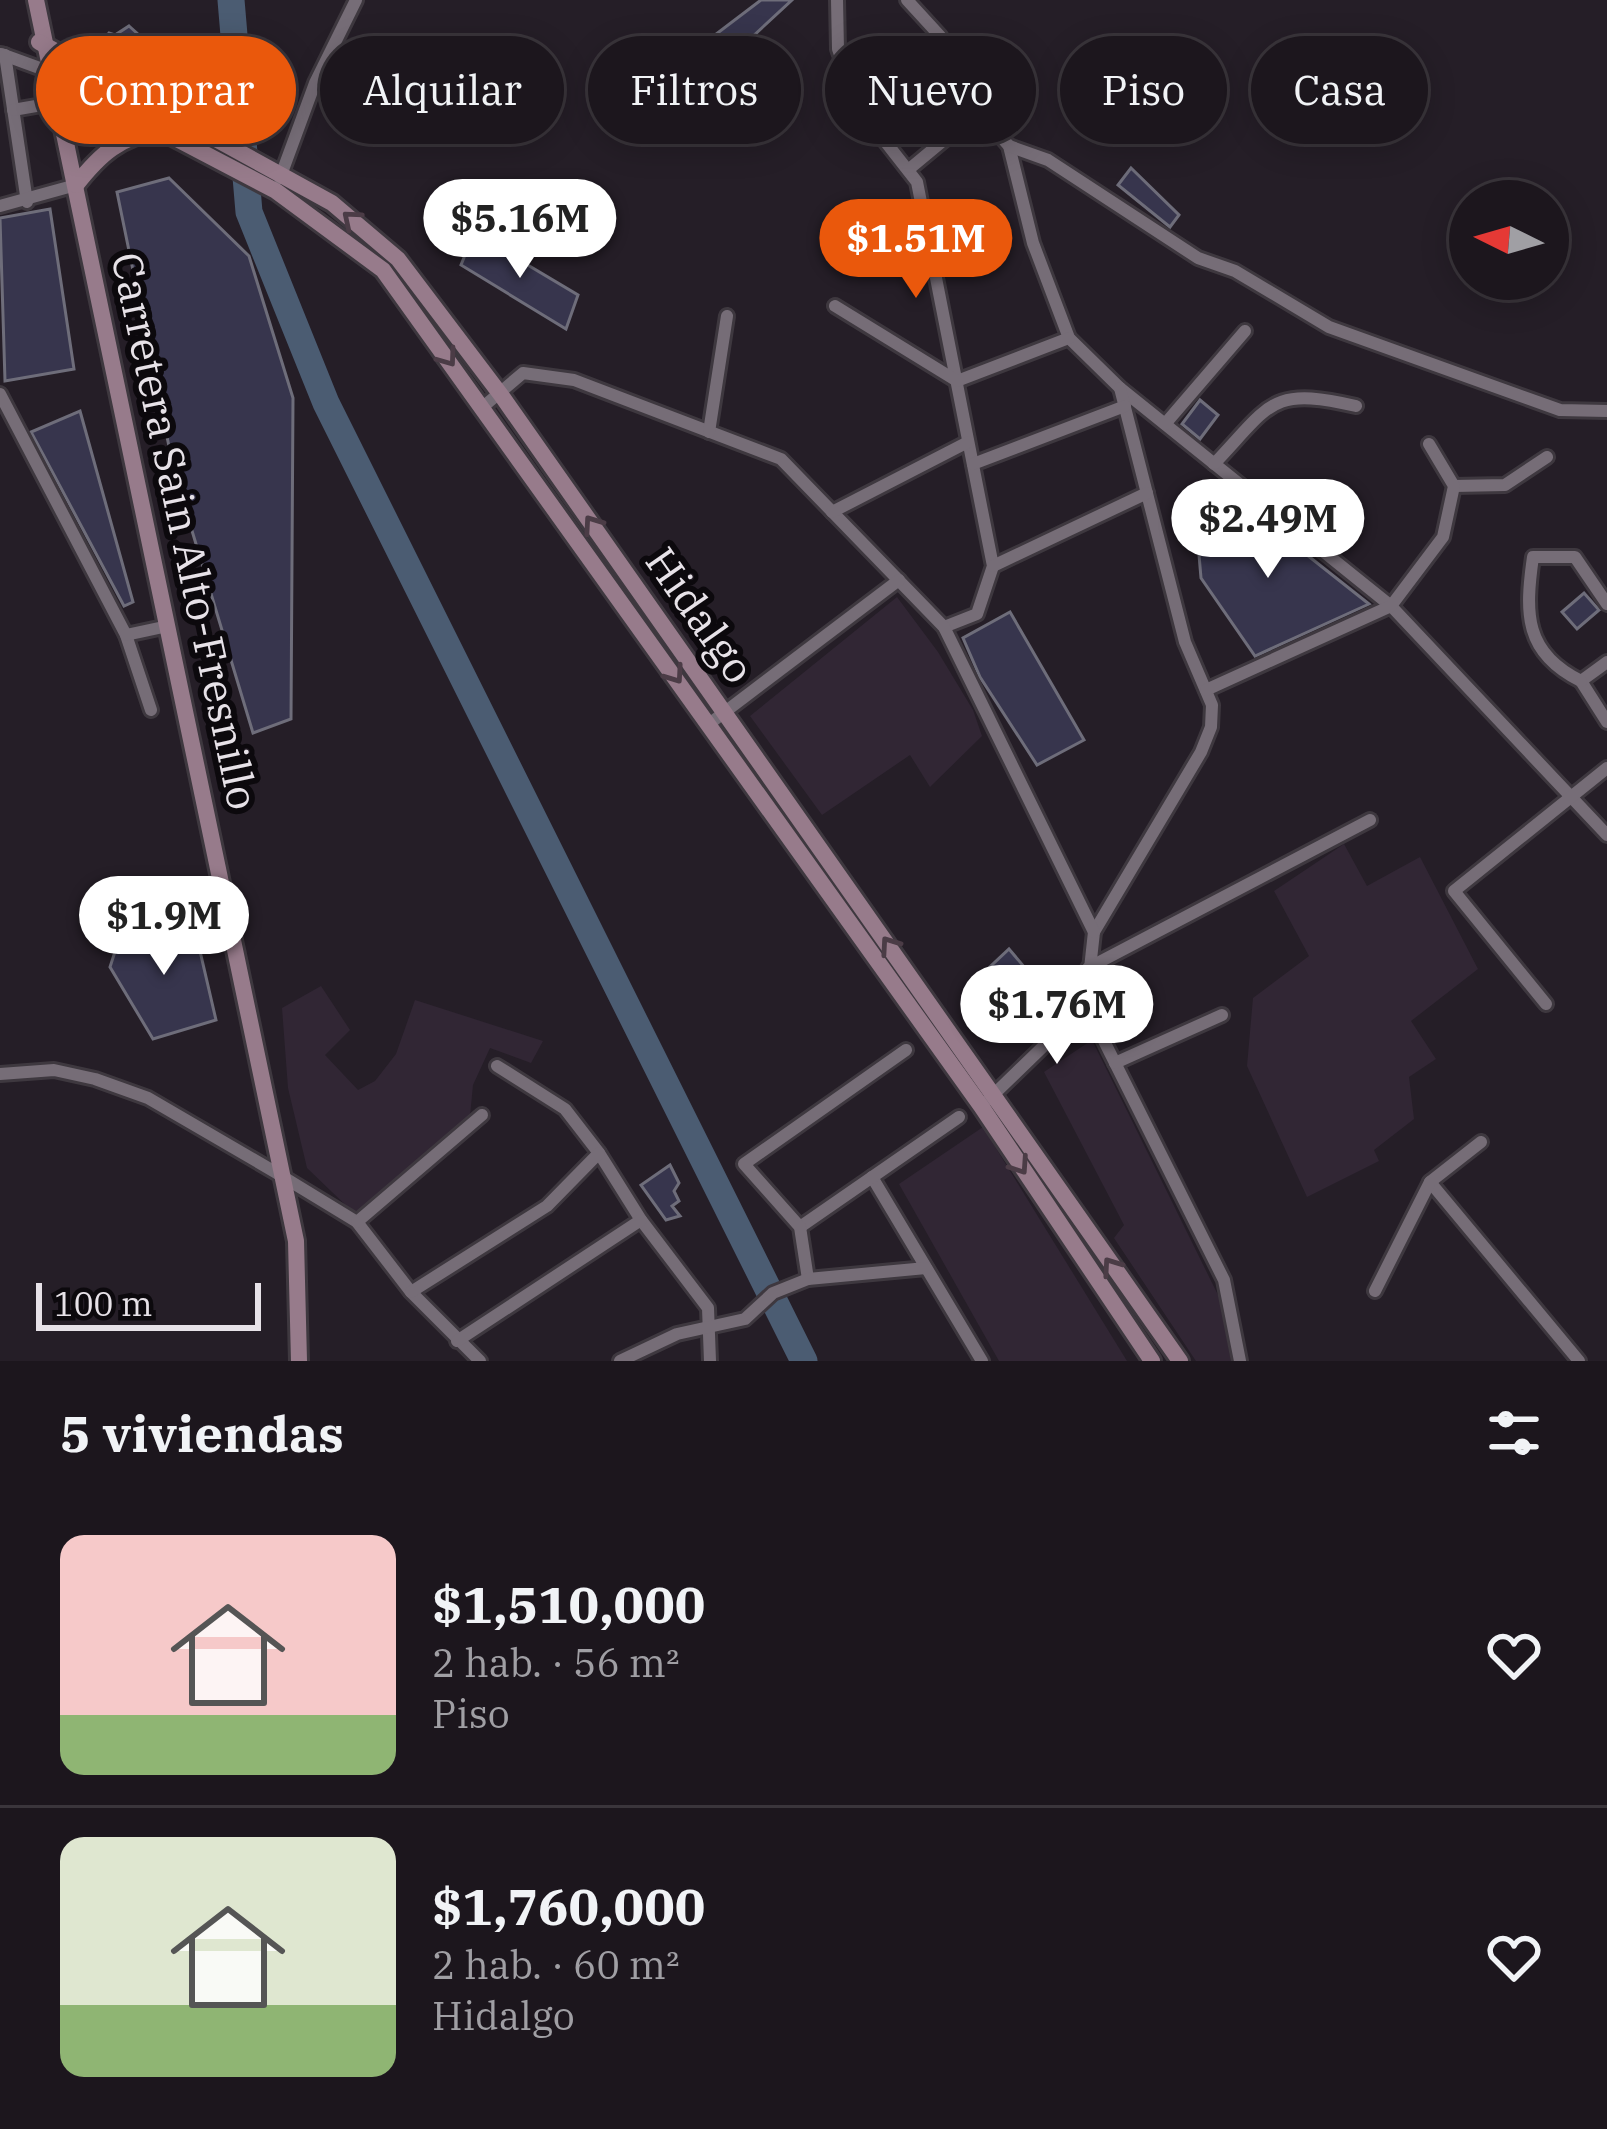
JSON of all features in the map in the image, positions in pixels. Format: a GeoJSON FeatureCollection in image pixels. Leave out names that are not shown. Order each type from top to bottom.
{"type":"FeatureCollection","features":[{"type":"Feature","properties":{"kind":"main road"},"geometry":{"type":"LineString","coordinates":[[33,0],[40,36]]}},
{"type":"Feature","properties":{"kind":"main road"},"geometry":{"type":"LineString","coordinates":[[63,144],[279,1175],[295,1361]]}},
{"type":"Feature","properties":{"kind":"main road"},"geometry":{"type":"LineString","coordinates":[[72,186],[114,144]]}},
{"type":"Feature","properties":{"kind":"main road","name":"Hidalgo"},"geometry":{"type":"LineString","coordinates":[[202,144],[225,152]]}},
{"type":"Feature","properties":{"kind":"main road","name":"Hidalgo"},"geometry":{"type":"LineString","coordinates":[[211,144],[273,179],[332,203],[398,259],[500,395],[717,718],[987,1100],[1180,1361]]}},
{"type":"Feature","properties":{"kind":"main road","name":"Hidalgo"},"geometry":{"type":"LineString","coordinates":[[273,179],[383,270],[717,718]]}},
{"type":"Feature","properties":{"kind":"main road","name":"Hidalgo"},"geometry":{"type":"LineString","coordinates":[[987,1100],[1151,1361]]}},
{"type":"Feature","properties":{"kind":"street"},"geometry":{"type":"LineString","coordinates":[[273,179],[356,0]]}},
{"type":"Feature","properties":{"kind":"street"},"geometry":{"type":"LineString","coordinates":[[837,0],[838,49],[859,108],[917,182],[993,566],[977,614],[944,627]]}},
{"type":"Feature","properties":{"kind":"street"},"geometry":{"type":"LineString","coordinates":[[907,0],[940,36]]}},
{"type":"Feature","properties":{"kind":"street"},"geometry":{"type":"LineString","coordinates":[[3,54],[36,67]]}},
{"type":"Feature","properties":{"kind":"street"},"geometry":{"type":"LineString","coordinates":[[3,54],[26,202]]}},
{"type":"Feature","properties":{"kind":"street"},"geometry":{"type":"LineString","coordinates":[[13,110],[36,106]]}},
{"type":"Feature","properties":{"kind":"street"},"geometry":{"type":"LineString","coordinates":[[908,170],[939,144]]}},
{"type":"Feature","properties":{"kind":"street"},"geometry":{"type":"LineString","coordinates":[[1010,146],[1033,243],[1069,338],[1120,388],[1391,606],[1607,835]]}},
{"type":"Feature","properties":{"kind":"street"},"geometry":{"type":"LineString","coordinates":[[1010,146],[1048,160],[1198,258],[1235,271],[1329,327],[1560,410],[1607,411]]}},
{"type":"Feature","properties":{"kind":"street"},"geometry":{"type":"LineString","coordinates":[[0,206],[72,186]]}},
{"type":"Feature","properties":{"kind":"street"},"geometry":{"type":"LineString","coordinates":[[835,306],[956,381]]}},
{"type":"Feature","properties":{"kind":"street"},"geometry":{"type":"LineString","coordinates":[[709,432],[727,316]]}},
{"type":"Feature","properties":{"kind":"street"},"geometry":{"type":"LineString","coordinates":[[1165,424],[1245,332]]}},
{"type":"Feature","properties":{"kind":"street"},"geometry":{"type":"LineString","coordinates":[[956,381],[1069,338]]}},
{"type":"Feature","properties":{"kind":"street"},"geometry":{"type":"LineString","coordinates":[[484,406],[524,373],[574,380],[781,459],[944,627],[1094,932]]}},
{"type":"Feature","properties":{"kind":"street"},"geometry":{"type":"LineString","coordinates":[[1120,388],[1185,642],[1207,690],[1210,727],[1201,752],[1094,932],[1086,1005],[1224,1280],[1240,1361]]}},
{"type":"Feature","properties":{"kind":"street"},"geometry":{"type":"LineString","coordinates":[[0,394],[126,635],[152,710]]}},
{"type":"Feature","properties":{"kind":"street"},"geometry":{"type":"LineString","coordinates":[[1214,464],[1271,404],[1308,395],[1356,406]]}},
{"type":"Feature","properties":{"kind":"street"},"geometry":{"type":"LineString","coordinates":[[973,464],[1125,406]]}},
{"type":"Feature","properties":{"kind":"street"},"geometry":{"type":"LineString","coordinates":[[832,512],[968,442]]}},
{"type":"Feature","properties":{"kind":"street"},"geometry":{"type":"LineString","coordinates":[[1207,690],[1391,606],[1443,537],[1454,486],[1429,444]]}},
{"type":"Feature","properties":{"kind":"street"},"geometry":{"type":"LineString","coordinates":[[1454,486],[1505,485],[1547,457]]}},
{"type":"Feature","properties":{"kind":"street"},"geometry":{"type":"LineString","coordinates":[[993,566],[1147,493]]}},
{"type":"Feature","properties":{"kind":"street"},"geometry":{"type":"LineString","coordinates":[[1607,604],[1575,557],[1533,557],[1525,614],[1555,668],[1581,681],[1607,722]]}},
{"type":"Feature","properties":{"kind":"street"},"geometry":{"type":"LineString","coordinates":[[717,718],[898,580]]}},
{"type":"Feature","properties":{"kind":"street"},"geometry":{"type":"LineString","coordinates":[[126,635],[165,627]]}},
{"type":"Feature","properties":{"kind":"street"},"geometry":{"type":"LineString","coordinates":[[1581,681],[1607,662]]}},
{"type":"Feature","properties":{"kind":"street"},"geometry":{"type":"LineString","coordinates":[[1546,1004],[1454,892],[1607,768]]}},
{"type":"Feature","properties":{"kind":"street"},"geometry":{"type":"LineString","coordinates":[[1088,968],[1370,820]]}},
{"type":"Feature","properties":{"kind":"street"},"geometry":{"type":"LineString","coordinates":[[987,1100],[1086,1005]]}},
{"type":"Feature","properties":{"kind":"street"},"geometry":{"type":"LineString","coordinates":[[1115,1063],[1222,1015]]}},
{"type":"Feature","properties":{"kind":"street"},"geometry":{"type":"LineString","coordinates":[[808,1279],[800,1227],[744,1164],[906,1049]]}},
{"type":"Feature","properties":{"kind":"street"},"geometry":{"type":"LineString","coordinates":[[497,1066],[565,1109],[599,1153],[641,1220],[703,1299],[711,1328],[710,1361]]}},
{"type":"Feature","properties":{"kind":"street"},"geometry":{"type":"LineString","coordinates":[[0,1074],[53,1070],[148,1098],[279,1175],[357,1222],[411,1292],[480,1361]]}},
{"type":"Feature","properties":{"kind":"street"},"geometry":{"type":"LineString","coordinates":[[357,1222],[482,1115]]}},
{"type":"Feature","properties":{"kind":"street"},"geometry":{"type":"LineString","coordinates":[[800,1227],[959,1117]]}},
{"type":"Feature","properties":{"kind":"street"},"geometry":{"type":"LineString","coordinates":[[1375,1291],[1430,1182],[1481,1142]]}},
{"type":"Feature","properties":{"kind":"street"},"geometry":{"type":"LineString","coordinates":[[411,1292],[547,1206],[599,1153]]}},
{"type":"Feature","properties":{"kind":"street"},"geometry":{"type":"LineString","coordinates":[[872,1177],[982,1361]]}},
{"type":"Feature","properties":{"kind":"street"},"geometry":{"type":"LineString","coordinates":[[1430,1182],[1579,1361]]}},
{"type":"Feature","properties":{"kind":"street"},"geometry":{"type":"LineString","coordinates":[[457,1341],[641,1220]]}},
{"type":"Feature","properties":{"kind":"street"},"geometry":{"type":"LineString","coordinates":[[620,1361],[677,1334],[746,1319],[773,1293],[808,1279],[926,1268]]}},
{"type":"Feature","properties":{"kind":"shaded area"},"geometry":{"type":"Polygon","coordinates":[[[897,597],[938,652],[973,710],[982,736],[930,787],[910,755],[822,815],[750,716],[897,597]]]}},
{"type":"Feature","properties":{"kind":"shaded area"},"geometry":{"type":"Polygon","coordinates":[[[1344,844],[1367,886],[1420,857],[1478,969],[1411,1021],[1436,1059],[1409,1077],[1414,1119],[1374,1150],[1379,1161],[1307,1197],[1247,1066],[1253,998],[1309,956],[1274,891],[1344,844]]]}},
{"type":"Feature","properties":{"kind":"shaded area"},"geometry":{"type":"Polygon","coordinates":[[[321,986],[350,1030],[325,1055],[358,1090],[375,1081],[396,1054],[415,1000],[543,1041],[531,1063],[490,1048],[473,1085],[470,1116],[357,1216],[307,1168],[288,1088],[282,1008],[321,986]]]}},
{"type":"Feature","properties":{"kind":"shaded area"},"geometry":{"type":"Polygon","coordinates":[[[1092,1040],[1219,1297],[1231,1361],[1196,1361],[1114,1238],[1124,1225],[1044,1072],[1092,1040]]]}},
{"type":"Feature","properties":{"kind":"shaded area"},"geometry":{"type":"Polygon","coordinates":[[[983,1127],[1127,1361],[999,1361],[899,1184],[983,1127]]]}},
{"type":"Feature","properties":{"kind":"building"},"geometry":{"type":"Polygon","coordinates":[[[761,0],[792,0],[753,36],[714,36],[761,0]]]}},
{"type":"Feature","properties":{"kind":"building"},"geometry":{"type":"Polygon","coordinates":[[[129,26],[140,36],[107,36],[129,26]]]}},
{"type":"Feature","properties":{"kind":"building"},"geometry":{"type":"Polygon","coordinates":[[[1131,168],[1179,215],[1170,227],[1118,185],[1131,168]]]}},
{"type":"Feature","properties":{"kind":"building"},"geometry":{"type":"Polygon","coordinates":[[[169,178],[249,256],[293,398],[291,719],[253,733],[174,471],[117,192],[169,178]]]}},
{"type":"Feature","properties":{"kind":"building"},"geometry":{"type":"Polygon","coordinates":[[[50,209],[74,369],[5,381],[0,218],[50,209]]]}},
{"type":"Feature","properties":{"kind":"building"},"geometry":{"type":"Polygon","coordinates":[[[474,233],[578,295],[566,329],[461,265],[474,233]]]}},
{"type":"Feature","properties":{"kind":"building"},"geometry":{"type":"Polygon","coordinates":[[[1200,400],[1218,415],[1200,439],[1182,424],[1200,400]]]}},
{"type":"Feature","properties":{"kind":"building"},"geometry":{"type":"Polygon","coordinates":[[[80,411],[133,602],[124,606],[31,432],[80,411]]]}},
{"type":"Feature","properties":{"kind":"building"},"geometry":{"type":"Polygon","coordinates":[[[1240,502],[1369,604],[1255,656],[1201,578],[1197,532],[1240,502]]]}},
{"type":"Feature","properties":{"kind":"building"},"geometry":{"type":"Polygon","coordinates":[[[1584,593],[1599,610],[1577,629],[1562,612],[1584,593]]]}},
{"type":"Feature","properties":{"kind":"building"},"geometry":{"type":"Polygon","coordinates":[[[1010,612],[1084,740],[1037,765],[980,677],[963,638],[1010,612]]]}},
{"type":"Feature","properties":{"kind":"building"},"geometry":{"type":"Polygon","coordinates":[[[179,923],[196,934],[216,1020],[153,1039],[110,967],[122,930],[179,923]]]}},
{"type":"Feature","properties":{"kind":"building"},"geometry":{"type":"Polygon","coordinates":[[[1009,949],[1047,994],[1022,1017],[976,980],[1009,949]]]}},
{"type":"Feature","properties":{"kind":"building"},"geometry":{"type":"Polygon","coordinates":[[[670,1165],[679,1183],[674,1191],[679,1201],[672,1206],[680,1216],[666,1220],[641,1185],[670,1165]]]}},
{"type":"Feature","properties":{"kind":"waterway"},"geometry":{"type":"LineString","coordinates":[[231,0],[249,212],[326,403],[804,1361]]}}]}
